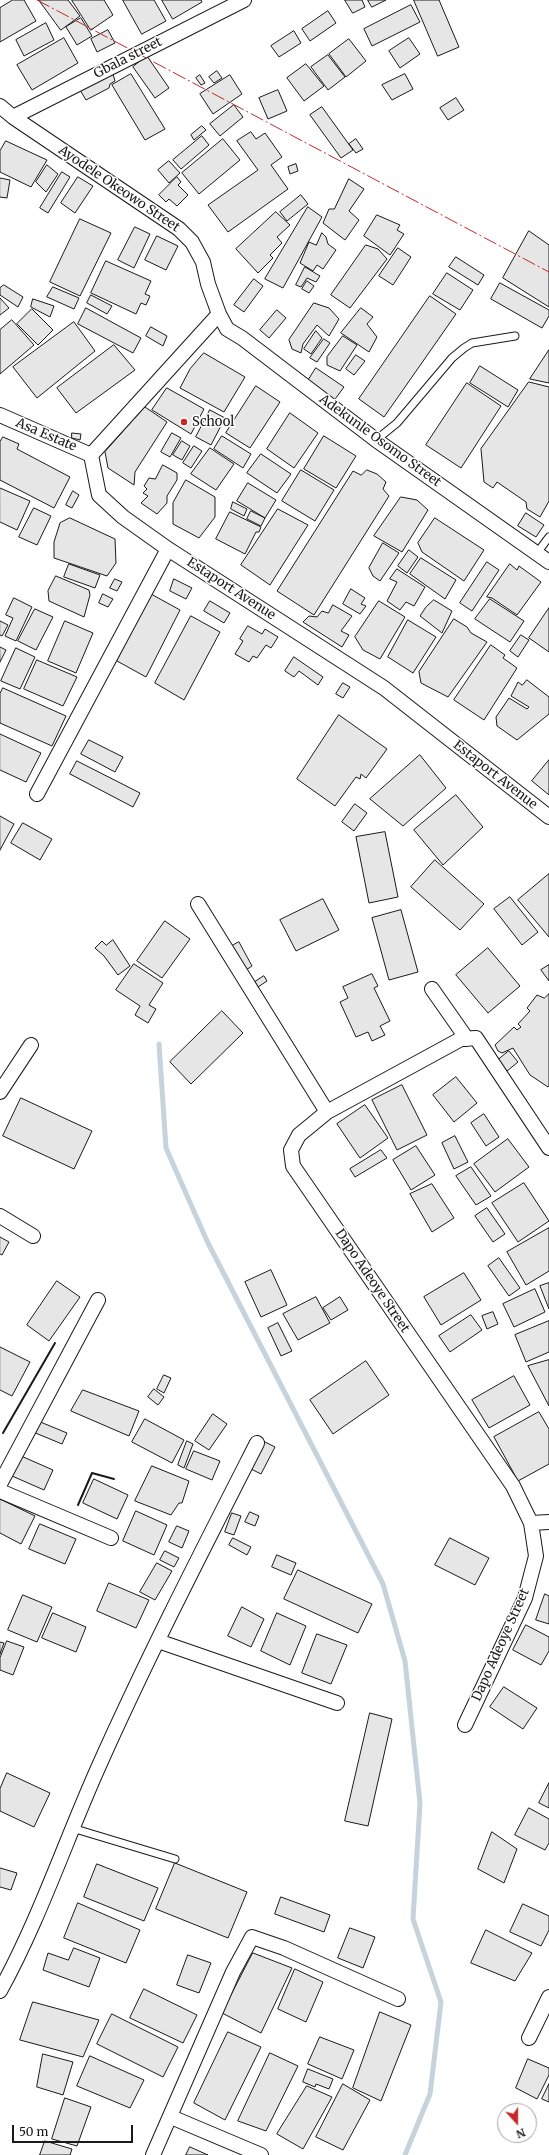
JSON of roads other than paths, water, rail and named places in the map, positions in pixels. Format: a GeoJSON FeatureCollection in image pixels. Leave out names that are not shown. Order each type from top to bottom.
{"type":"FeatureCollection","features":[{"type":"Feature","properties":{"kind":"street","name":"Gbala street"},"geometry":{"type":"LineString","coordinates":[[13,117],[244,0]]}},
{"type":"Feature","properties":{"kind":"street","name":"Ayodele Okeowo Street"},"geometry":{"type":"LineString","coordinates":[[0,106],[13,117],[179,229],[192,242],[203,262],[208,284],[219,314]]}},
{"type":"Feature","properties":{"kind":"street","name":"Adekunle Osomo Street"},"geometry":{"type":"LineString","coordinates":[[219,314],[227,329],[242,338],[376,440],[549,562]]}},
{"type":"Feature","properties":{"kind":"street"},"geometry":{"type":"LineString","coordinates":[[91,455],[219,314]]}},
{"type":"Feature","properties":{"kind":"street","name":"Asa Estate"},"geometry":{"type":"LineString","coordinates":[[2,420],[91,455]]}},
{"type":"Feature","properties":{"kind":"street","name":"Estaport Avenue"},"geometry":{"type":"LineString","coordinates":[[91,455],[99,494],[123,517],[168,549],[384,688],[549,818]]}},
{"type":"Feature","properties":{"kind":"street"},"geometry":{"type":"LineString","coordinates":[[37,794],[168,549]]}},
{"type":"Feature","properties":{"kind":"street"},"geometry":{"type":"LineString","coordinates":[[198,904],[327,1112]]}},
{"type":"Feature","properties":{"kind":"street"},"geometry":{"type":"LineString","coordinates":[[432,989],[467,1039],[476,1038],[549,1148]]}},
{"type":"Feature","properties":{"kind":"street","name":"Dapo Adeoye Street"},"geometry":{"type":"LineString","coordinates":[[464,1725],[526,1598],[536,1556],[531,1523],[512,1486],[294,1166],[290,1150],[300,1135],[327,1112],[461,1039],[467,1039]]}},
{"type":"Feature","properties":{"kind":"street"},"geometry":{"type":"LineString","coordinates":[[0,1092],[31,1045]]}},
{"type":"Feature","properties":{"kind":"street"},"geometry":{"type":"LineString","coordinates":[[0,1216],[33,1236]]}},
{"type":"Feature","properties":{"kind":"street"},"geometry":{"type":"LineString","coordinates":[[0,1484],[98,1300]]}},
{"type":"Feature","properties":{"kind":"street"},"geometry":{"type":"LineString","coordinates":[[0,1991],[49,1887],[72,1828],[136,1683],[258,1443]]}},
{"type":"Feature","properties":{"kind":"street"},"geometry":{"type":"LineString","coordinates":[[0,1491],[111,1538]]}},
{"type":"Feature","properties":{"kind":"street"},"geometry":{"type":"LineString","coordinates":[[531,1523],[549,1522]]}},
{"type":"Feature","properties":{"kind":"street"},"geometry":{"type":"LineString","coordinates":[[158,1641],[337,1703]]}},
{"type":"Feature","properties":{"kind":"street"},"geometry":{"type":"LineString","coordinates":[[153,2155],[171,2117],[233,1972],[252,1937],[284,1948],[398,1999]]}},
{"type":"Feature","properties":{"kind":"street"},"geometry":{"type":"LineString","coordinates":[[529,2038],[549,1998]]}},
{"type":"Feature","properties":{"kind":"street"},"geometry":{"type":"LineString","coordinates":[[171,2117],[261,2155]]}},
{"type":"Feature","properties":{"kind":"lane"},"geometry":{"type":"LineString","coordinates":[[376,440],[398,423],[452,358],[464,348],[472,343],[515,336]]}},
{"type":"Feature","properties":{"kind":"lane"},"geometry":{"type":"LineString","coordinates":[[537,553],[549,537]]}},
{"type":"Feature","properties":{"kind":"lane"},"geometry":{"type":"LineString","coordinates":[[72,1828],[175,1859]]}},
{"type":"Feature","properties":{"kind":"waterway"},"geometry":{"type":"LineString","coordinates":[[159,1044],[166,1148],[207,1241],[383,1584],[405,1661],[420,1803],[413,1919],[441,2002],[430,2094],[405,2155]]}},
{"type":"Feature","properties":{"kind":"place","name":"School"},"geometry":{"type":"Point","coordinates":[184,422]}}]}
